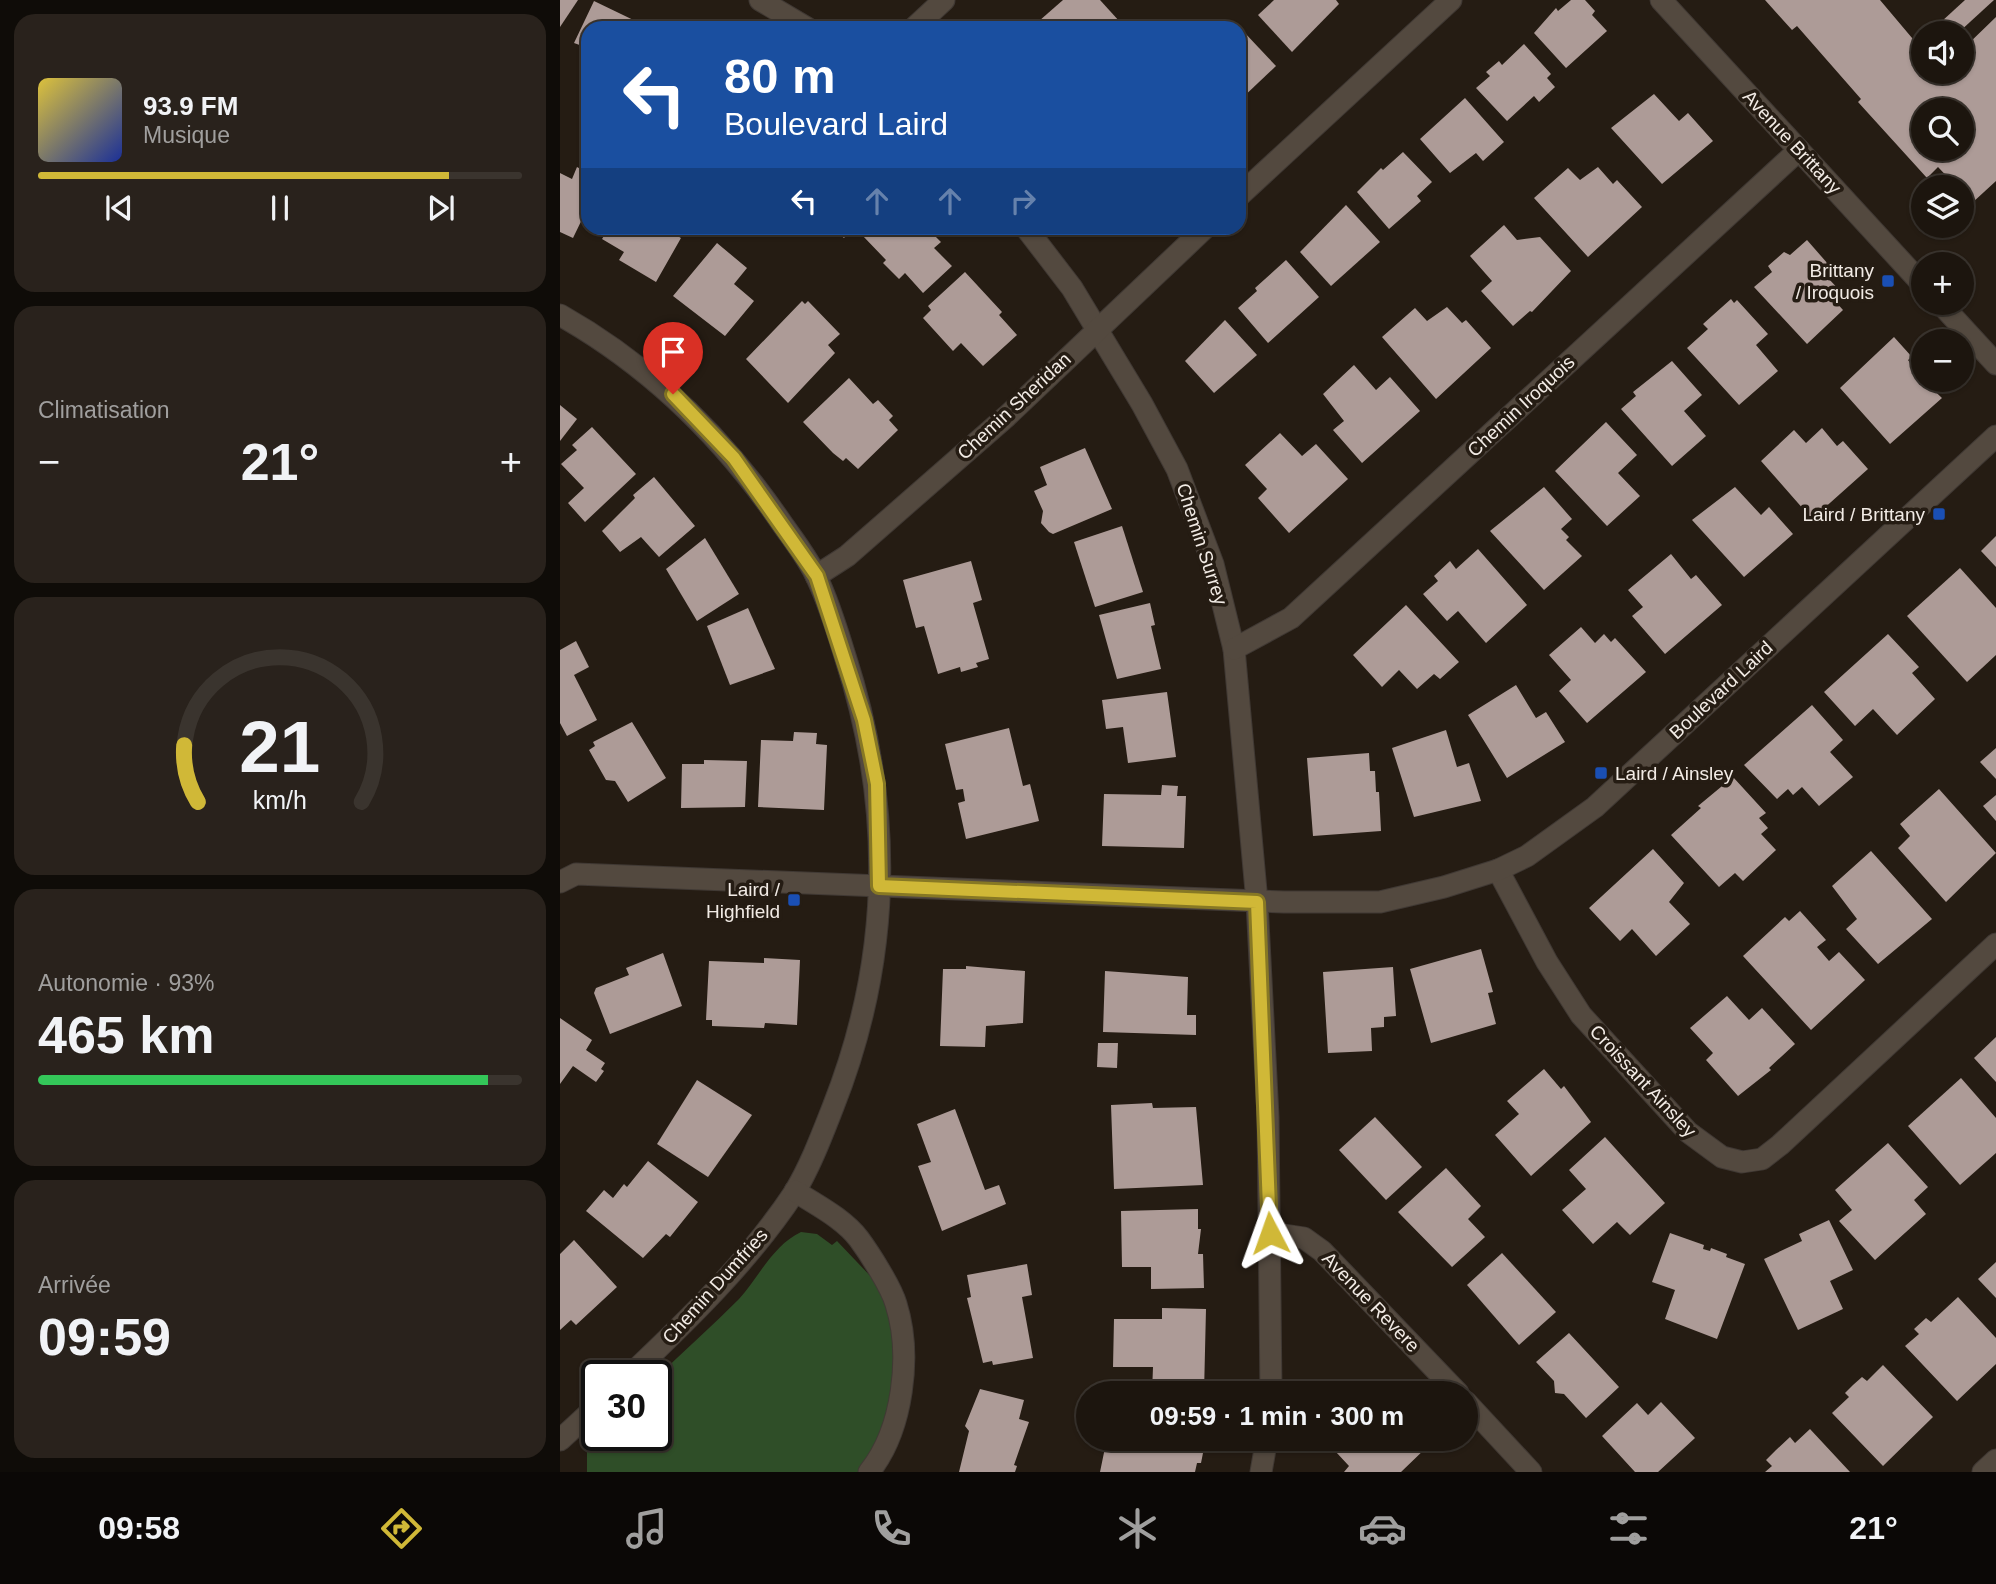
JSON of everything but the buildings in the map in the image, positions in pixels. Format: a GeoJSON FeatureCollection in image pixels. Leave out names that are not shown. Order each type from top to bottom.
{"type":"FeatureCollection","features":[{"type":"Feature","properties":{"kind":"street"},"geometry":{"type":"LineString","coordinates":[[760,0],[795,21]]}},
{"type":"Feature","properties":{"kind":"street"},"geometry":{"type":"LineString","coordinates":[[922,21],[944,0]]}},
{"type":"Feature","properties":{"kind":"street"},"geometry":{"type":"LineString","coordinates":[[1246,190],[1451,0]]}},
{"type":"Feature","properties":{"kind":"street","name":"Avenue Brittany"},"geometry":{"type":"LineString","coordinates":[[1661,0],[1911,272]]}},
{"type":"Feature","properties":{"kind":"street","name":"Chemin Iroquois"},"geometry":{"type":"LineString","coordinates":[[1234,649],[1291,618],[1799,150]]}},
{"type":"Feature","properties":{"kind":"street","name":"Chemin Surrey"},"geometry":{"type":"LineString","coordinates":[[1031,235],[1072,288],[1097,328],[1177,469],[1213,564],[1234,649],[1257,902],[1270,1233],[1271,1381]]}},
{"type":"Feature","properties":{"kind":"street","name":"Chemin Sheridan"},"geometry":{"type":"LineString","coordinates":[[817,576],[847,556],[1007,416],[1197,235]]}},
{"type":"Feature","properties":{"kind":"street","name":"Chemin Dumfries"},"geometry":{"type":"LineString","coordinates":[[560,315],[632,362],[686,405],[734,458],[817,576],[850,672],[867,733],[877,784],[878,938],[858,1035],[825,1129],[795,1191],[687,1321],[646,1360]]}},
{"type":"Feature","properties":{"kind":"street"},"geometry":{"type":"LineString","coordinates":[[1951,315],[1996,364]]}},
{"type":"Feature","properties":{"kind":"street","name":"Boulevard Laird"},"geometry":{"type":"LineString","coordinates":[[565,873],[1257,902],[1381,902],[1498,870],[1527,856],[1595,807],[1996,436]]}},
{"type":"Feature","properties":{"kind":"street","name":"Croissant Ainsley"},"geometry":{"type":"LineString","coordinates":[[1498,870],[1547,962],[1581,1015],[1688,1132],[1722,1157],[1742,1162],[1762,1159],[1780,1144],[1996,944]]}},
{"type":"Feature","properties":{"kind":"street"},"geometry":{"type":"LineString","coordinates":[[795,1191],[842,1223],[858,1238],[896,1303],[904,1354],[899,1401],[883,1455],[869,1472]]}},
{"type":"Feature","properties":{"kind":"street","name":"Avenue Revere"},"geometry":{"type":"LineString","coordinates":[[1270,1233],[1304,1238],[1322,1251],[1447,1381]]}},
{"type":"Feature","properties":{"kind":"street"},"geometry":{"type":"LineString","coordinates":[[1478,1415],[1531,1472]]}},
{"type":"Feature","properties":{"kind":"street"},"geometry":{"type":"LineString","coordinates":[[560,1440],[581,1421]]}},
{"type":"Feature","properties":{"kind":"street"},"geometry":{"type":"LineString","coordinates":[[1261,1472],[1265,1451]]}},
{"type":"Feature","properties":{"kind":"green space"},"geometry":{"type":"Polygon","coordinates":[[[801,1232],[817,1234],[832,1245],[837,1241],[896,1303],[904,1355],[869,1472],[587,1472],[587,1451],[672,1451],[672,1363],[739,1299],[767,1262],[791,1238],[801,1232]]]}},
{"type":"Feature","properties":{"kind":"place","name":"Brittany / Iroquois"},"geometry":{"type":"Point","coordinates":[1888,281]}},
{"type":"Feature","properties":{"kind":"place","name":"Laird / Brittany"},"geometry":{"type":"Point","coordinates":[1939,514]}},
{"type":"Feature","properties":{"kind":"place","name":"Laird / Ainsley"},"geometry":{"type":"Point","coordinates":[1601,773]}},
{"type":"Feature","properties":{"kind":"place","name":"Laird / Highfield"},"geometry":{"type":"Point","coordinates":[794,900]}},
{"type":"Feature","properties":{"kind":"route"},"geometry":{"type":"LineString","coordinates":[[673,394],[734,458],[764,496],[817,576],[833,618],[864,720],[877,784],[879,886],[1257,902],[1268,1117],[1270,1233]]}}]}
